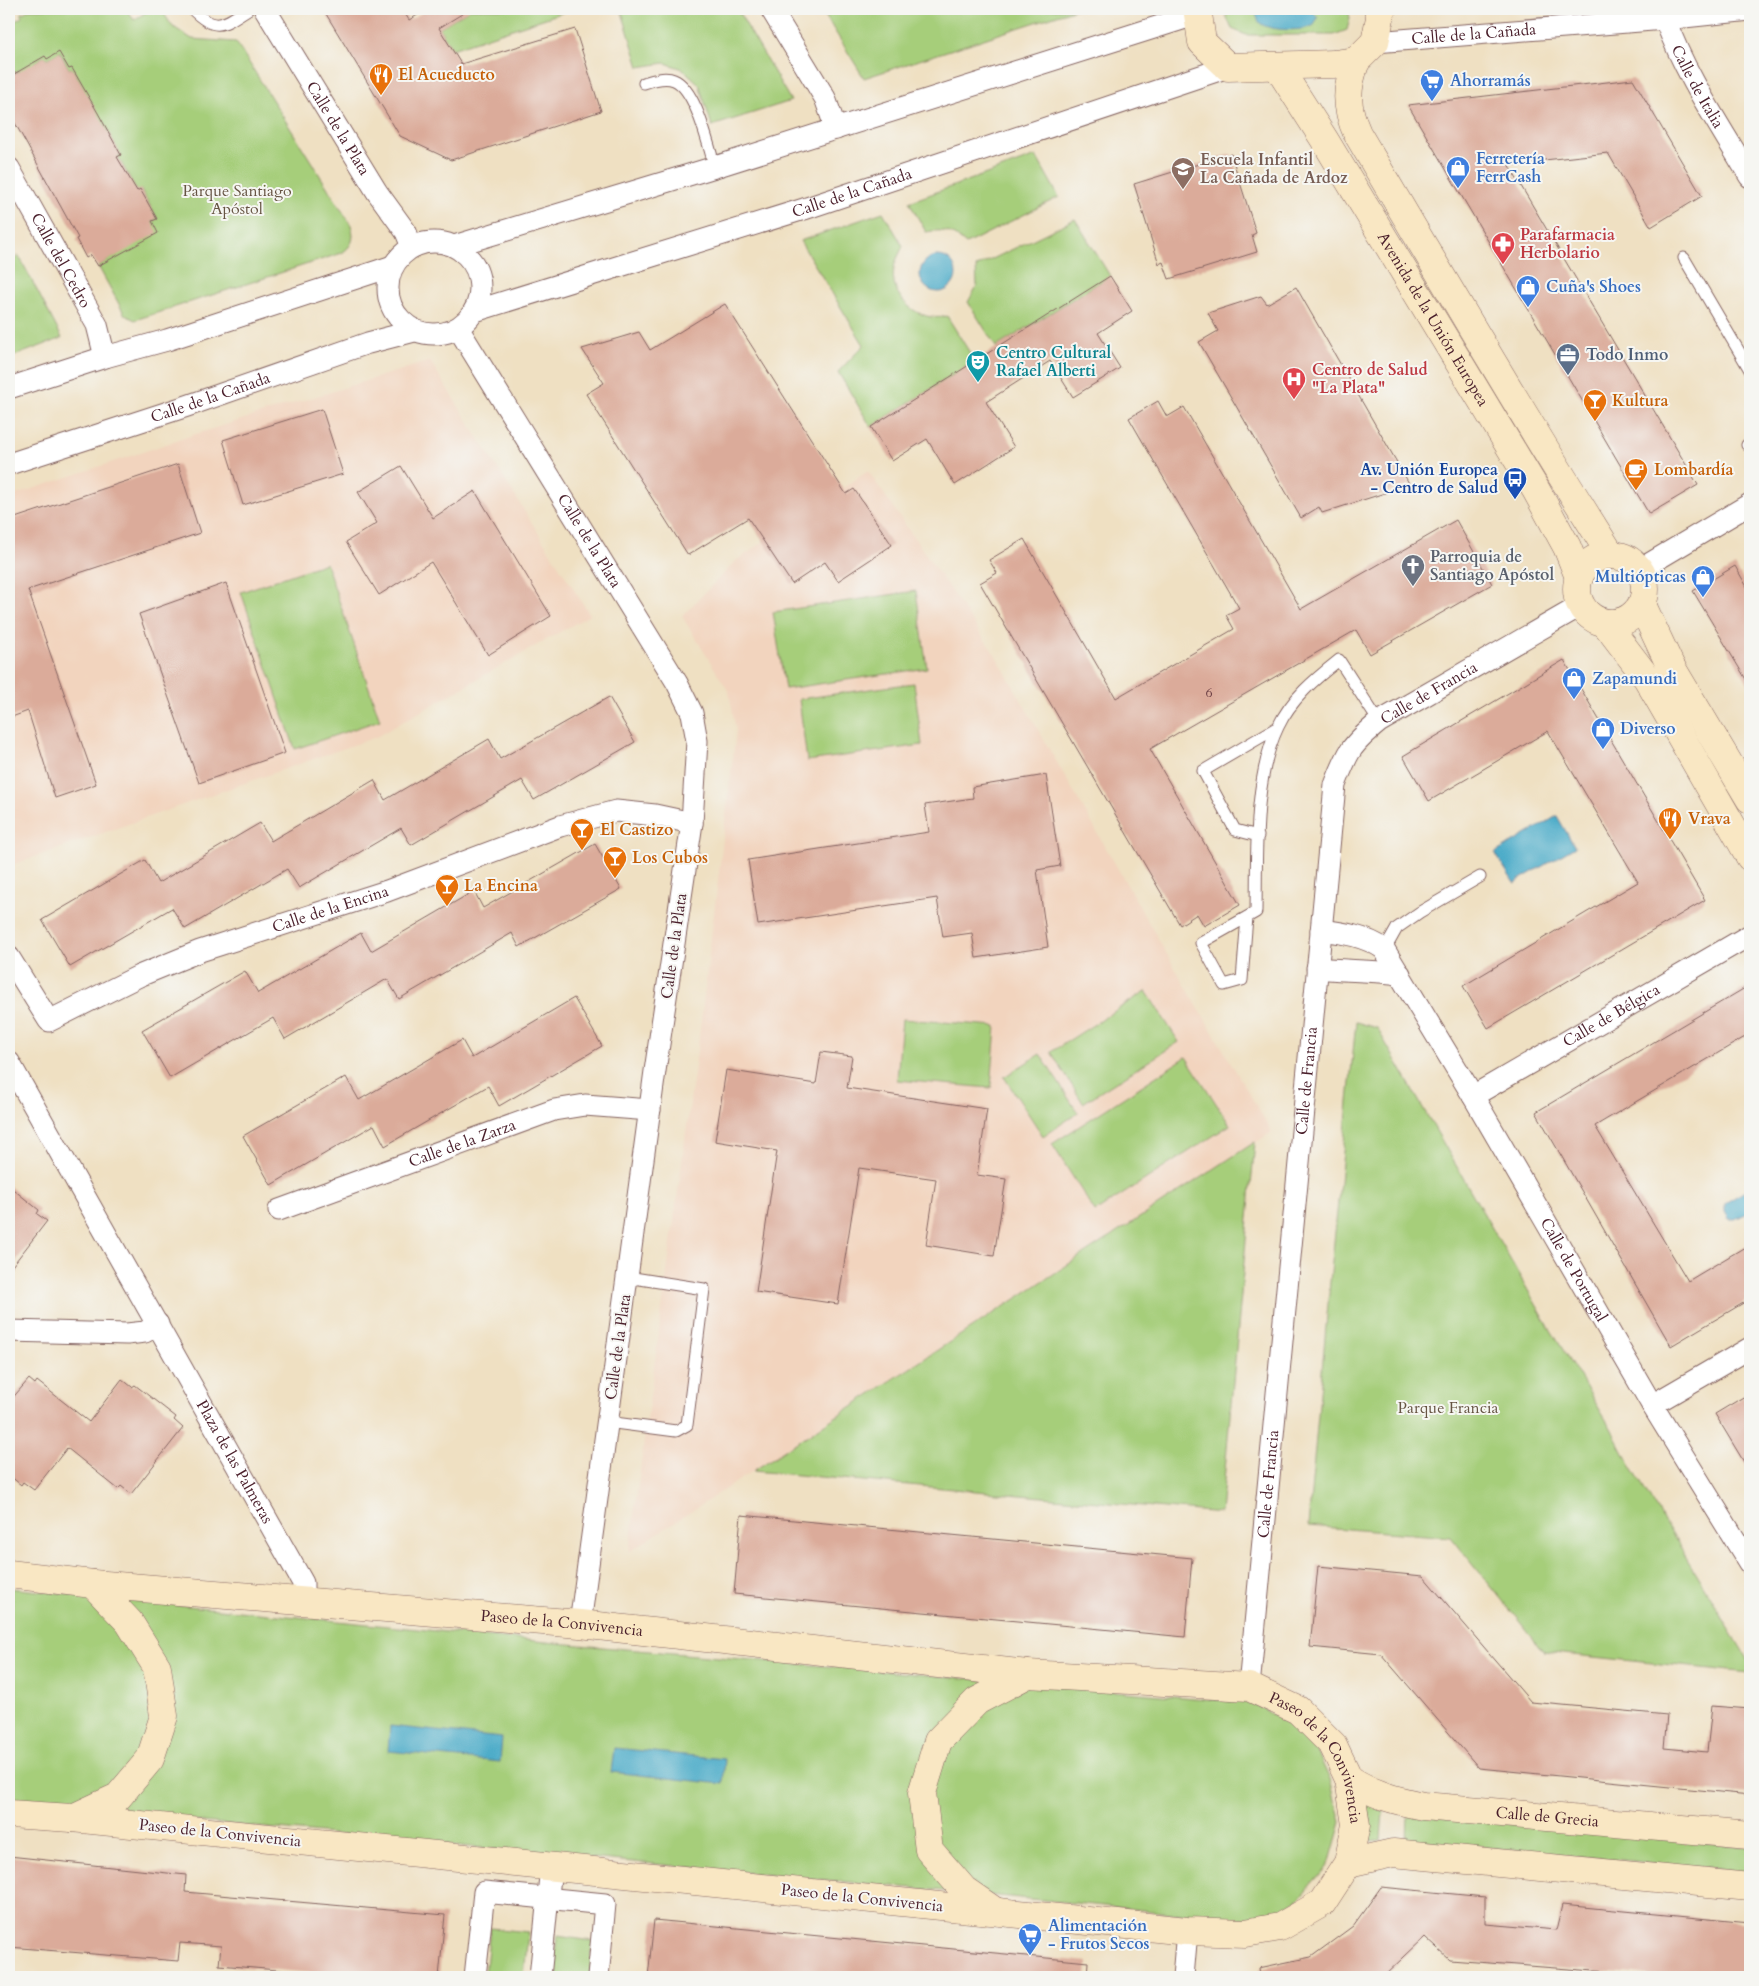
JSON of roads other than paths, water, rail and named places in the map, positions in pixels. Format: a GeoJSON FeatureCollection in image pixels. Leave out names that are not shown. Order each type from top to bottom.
{"type":"FeatureCollection","features":[{"type":"Feature","properties":{"kind":"street","name":"Calle de la Plata"},"geometry":{"type":"LineString","coordinates":[[264,9],[377,192],[406,232],[412,247]]}},
{"type":"Feature","properties":{"kind":"street"},"geometry":{"type":"LineString","coordinates":[[771,9],[825,98],[836,128]]}},
{"type":"Feature","properties":{"kind":"street"},"geometry":{"type":"LineString","coordinates":[[454,246],[715,167],[1198,11],[1202,42],[1228,66],[1278,67],[1356,61],[1375,42],[1381,13],[1378,9]]}},
{"type":"Feature","properties":{"kind":"street","name":"Calle de la Cañada"},"geometry":{"type":"LineString","coordinates":[[1375,42],[1665,19],[1750,10]]}},
{"type":"Feature","properties":{"kind":"street","name":"Calle de Italia"},"geometry":{"type":"LineString","coordinates":[[1665,19],[1672,41],[1683,62],[1750,177]]}},
{"type":"Feature","properties":{"kind":"street","name":"Avenida de la Unión Europea"},"geometry":{"type":"LineString","coordinates":[[1356,61],[1348,84],[1348,110],[1357,133],[1465,316],[1611,555]]}},
{"type":"Feature","properties":{"kind":"street","name":"Calle de la Cañada"},"geometry":{"type":"LineString","coordinates":[[474,311],[804,209],[1228,66]]}},
{"type":"Feature","properties":{"kind":"street","name":"Avenida de la Unión Europea"},"geometry":{"type":"LineString","coordinates":[[1278,67],[1324,138],[1536,490],[1567,547],[1578,576]]}},
{"type":"Feature","properties":{"kind":"street","name":"Calle del Cedro"},"geometry":{"type":"LineString","coordinates":[[9,168],[97,325],[106,357]]}},
{"type":"Feature","properties":{"kind":"street"},"geometry":{"type":"LineString","coordinates":[[426,242],[440,242],[454,246],[466,255],[475,267],[480,282],[480,297],[474,311],[458,328],[444,334],[429,335],[414,330],[403,323],[395,314],[390,302],[387,290],[393,266],[398,258],[412,247],[426,242]]}},
{"type":"Feature","properties":{"kind":"street"},"geometry":{"type":"LineString","coordinates":[[9,388],[167,340],[393,266]]}},
{"type":"Feature","properties":{"kind":"street","name":"Calle de la Plata"},"geometry":{"type":"LineString","coordinates":[[458,328],[677,683],[692,713],[697,741],[692,823],[650,1110],[580,1624]]}},
{"type":"Feature","properties":{"kind":"street","name":"Calle de la Cañada"},"geometry":{"type":"LineString","coordinates":[[9,464],[177,409],[368,343],[414,330]]}},
{"type":"Feature","properties":{"kind":"street"},"geometry":{"type":"LineString","coordinates":[[1639,570],[1750,504]]}},
{"type":"Feature","properties":{"kind":"street"},"geometry":{"type":"LineString","coordinates":[[1611,555],[1627,560],[1639,570],[1644,581],[1645,594],[1642,605],[1633,616],[1620,623],[1606,624],[1591,618],[1580,606],[1577,591],[1578,576],[1586,565],[1598,557],[1611,555]]}},
{"type":"Feature","properties":{"kind":"street"},"geometry":{"type":"LineString","coordinates":[[1642,605],[1670,665],[1750,799]]}},
{"type":"Feature","properties":{"kind":"street","name":"Calle de Francia"},"geometry":{"type":"LineString","coordinates":[[1249,1687],[1318,968],[1320,930],[1336,785],[1346,756],[1357,741],[1380,722],[1580,606]]}},
{"type":"Feature","properties":{"kind":"street"},"geometry":{"type":"LineString","coordinates":[[1606,624],[1647,678],[1750,857]]}},
{"type":"Feature","properties":{"kind":"street","name":"Calle de la Encina"},"geometry":{"type":"LineString","coordinates":[[9,957],[49,1021],[139,976],[200,950],[387,891],[560,826],[616,811],[655,815],[692,823]]}},
{"type":"Feature","properties":{"kind":"street","name":"Calle de Portugal"},"geometry":{"type":"LineString","coordinates":[[1320,930],[1356,936],[1373,942],[1384,950],[1473,1096],[1652,1405],[1750,1564]]}},
{"type":"Feature","properties":{"kind":"street","name":"Calle de Bélgica"},"geometry":{"type":"LineString","coordinates":[[1473,1096],[1750,935]]}},
{"type":"Feature","properties":{"kind":"street"},"geometry":{"type":"LineString","coordinates":[[1318,968],[1400,974]]}},
{"type":"Feature","properties":{"kind":"street","name":"Plaza de las Palmeras"},"geometry":{"type":"LineString","coordinates":[[10,1066],[158,1324],[303,1583],[303,1601]]}},
{"type":"Feature","properties":{"kind":"street","name":"Calle de la Zarza"},"geometry":{"type":"LineString","coordinates":[[279,1210],[554,1110],[585,1105],[650,1110]]}},
{"type":"Feature","properties":{"kind":"street"},"geometry":{"type":"LineString","coordinates":[[9,1331],[127,1334],[145,1332],[158,1324]]}},
{"type":"Feature","properties":{"kind":"street"},"geometry":{"type":"LineString","coordinates":[[1652,1405],[1750,1348]]}},
{"type":"Feature","properties":{"kind":"street","name":"Paseo de la Convivencia"},"geometry":{"type":"LineString","coordinates":[[9,1574],[93,1584],[580,1624],[1028,1674],[1249,1687],[1298,1710],[1333,1745],[1349,1779],[1356,1825],[1348,1862],[1322,1903],[1280,1927],[1246,1933],[1187,1931],[72,1818],[9,1814]]}},
{"type":"Feature","properties":{"kind":"street","name":"Paseo de la Convivencia"},"geometry":{"type":"LineString","coordinates":[[72,1818],[118,1797],[150,1759],[164,1716],[157,1667],[129,1622],[93,1584]]}},
{"type":"Feature","properties":{"kind":"street","name":"Paseo de la Convivencia"},"geometry":{"type":"LineString","coordinates":[[995,1911],[964,1890],[929,1850],[922,1793],[938,1741],[977,1701],[1028,1674]]}},
{"type":"Feature","properties":{"kind":"street","name":"Calle de Grecia"},"geometry":{"type":"LineString","coordinates":[[1349,1779],[1371,1792],[1423,1806],[1750,1835]]}},
{"type":"Feature","properties":{"kind":"street"},"geometry":{"type":"LineString","coordinates":[[1348,1862],[1393,1853],[1750,1887]]}},
{"type":"Feature","properties":{"kind":"street"},"geometry":{"type":"LineString","coordinates":[[540,1977],[551,1866]]}},
{"type":"Feature","properties":{"kind":"street"},"geometry":{"type":"LineString","coordinates":[[475,1977],[484,1892],[605,1904],[598,1977]]}},
{"type":"Feature","properties":{"kind":"street"},"geometry":{"type":"LineString","coordinates":[[1183,1977],[1187,1931]]}},
{"type":"Feature","properties":{"kind":"lane"},"geometry":{"type":"LineString","coordinates":[[192,9],[205,21],[216,25],[229,21],[248,9]]}},
{"type":"Feature","properties":{"kind":"lane"},"geometry":{"type":"LineString","coordinates":[[644,83],[660,78],[674,79],[686,88],[693,102],[715,167]]}},
{"type":"Feature","properties":{"kind":"lane"},"geometry":{"type":"LineString","coordinates":[[1684,258],[1750,370]]}},
{"type":"Feature","properties":{"kind":"lane"},"geometry":{"type":"LineString","coordinates":[[1246,918],[1242,980],[1224,985],[1201,943],[1256,912],[1258,836],[1263,773],[1278,728],[1292,705],[1310,683],[1339,660],[1380,722]]}},
{"type":"Feature","properties":{"kind":"lane"},"geometry":{"type":"LineString","coordinates":[[1258,836],[1235,830],[1203,771],[1278,728]]}},
{"type":"Feature","properties":{"kind":"lane"},"geometry":{"type":"LineString","coordinates":[[1379,971],[1384,950],[1397,928],[1420,912],[1480,877]]}},
{"type":"Feature","properties":{"kind":"lane"},"geometry":{"type":"LineString","coordinates":[[607,1422],[676,1430],[686,1425],[704,1289],[627,1277]]}},
{"type":"Feature","properties":{"kind":"water"},"geometry":{"type":"Polygon","coordinates":[[[1262,9],[1311,9],[1318,18],[1314,25],[1303,29],[1271,28],[1259,22],[1256,15],[1262,9]]]}},
{"type":"Feature","properties":{"kind":"water"},"geometry":{"type":"Polygon","coordinates":[[[938,256],[945,257],[951,261],[955,267],[955,281],[951,287],[945,291],[938,292],[931,291],[925,287],[921,281],[920,274],[921,267],[925,261],[931,257],[938,256]]]}},
{"type":"Feature","properties":{"kind":"water"},"geometry":{"type":"Polygon","coordinates":[[[1557,816],[1575,847],[1514,883],[1495,853],[1557,816]]]}},
{"type":"Feature","properties":{"kind":"water"},"geometry":{"type":"Polygon","coordinates":[[[1750,1188],[1750,1212],[1735,1219],[1729,1219],[1725,1212],[1725,1203],[1750,1188]]]}},
{"type":"Feature","properties":{"kind":"water"},"geometry":{"type":"Polygon","coordinates":[[[390,1726],[502,1738],[500,1762],[388,1751],[390,1726]]]}},
{"type":"Feature","properties":{"kind":"water"},"geometry":{"type":"Polygon","coordinates":[[[614,1748],[725,1759],[723,1784],[611,1772],[614,1748]]]}},
{"type":"Feature","properties":{"kind":"place","name":"El Acueducto"},"geometry":{"type":"Point","coordinates":[381,96]}},
{"type":"Feature","properties":{"kind":"place","name":"Ahorramás"},"geometry":{"type":"Point","coordinates":[1432,102]}},
{"type":"Feature","properties":{"kind":"place","name":"Ferretería FerrCash"},"geometry":{"type":"Point","coordinates":[1458,189]}},
{"type":"Feature","properties":{"kind":"place","name":"Escuela Infantil La Cañada de Ardoz"},"geometry":{"type":"Point","coordinates":[1183,190]}},
{"type":"Feature","properties":{"kind":"place","name":"Parafarmacia Herbolario"},"geometry":{"type":"Point","coordinates":[1503,265]}},
{"type":"Feature","properties":{"kind":"place","name":"Cuña's Shoes"},"geometry":{"type":"Point","coordinates":[1528,308]}},
{"type":"Feature","properties":{"kind":"place","name":"Todo Inmo"},"geometry":{"type":"Point","coordinates":[1568,376]}},
{"type":"Feature","properties":{"kind":"place","name":"Centro Cultural Rafael Alberti"},"geometry":{"type":"Point","coordinates":[978,383]}},
{"type":"Feature","properties":{"kind":"place","name":"Centro de Salud \"La Plata\""},"geometry":{"type":"Point","coordinates":[1294,400]}},
{"type":"Feature","properties":{"kind":"place","name":"Kultura"},"geometry":{"type":"Point","coordinates":[1595,422]}},
{"type":"Feature","properties":{"kind":"place","name":"Lombardía"},"geometry":{"type":"Point","coordinates":[1636,491]}},
{"type":"Feature","properties":{"kind":"place","name":"Av. Unión Europea - Centro de Salud"},"geometry":{"type":"Point","coordinates":[1515,500]}},
{"type":"Feature","properties":{"kind":"place","name":"Parroquia de Santiago Apóstol"},"geometry":{"type":"Point","coordinates":[1413,587]}},
{"type":"Feature","properties":{"kind":"place","name":"Multiópticas"},"geometry":{"type":"Point","coordinates":[1703,598]}},
{"type":"Feature","properties":{"kind":"place","name":"Zapamundi"},"geometry":{"type":"Point","coordinates":[1574,700]}},
{"type":"Feature","properties":{"kind":"place","name":"Diverso"},"geometry":{"type":"Point","coordinates":[1603,750]}},
{"type":"Feature","properties":{"kind":"place","name":"Vrava"},"geometry":{"type":"Point","coordinates":[1670,840]}},
{"type":"Feature","properties":{"kind":"place","name":"El Castizo"},"geometry":{"type":"Point","coordinates":[582,851]}},
{"type":"Feature","properties":{"kind":"place","name":"Los Cubos"},"geometry":{"type":"Point","coordinates":[615,879]}},
{"type":"Feature","properties":{"kind":"place","name":"La Encina"},"geometry":{"type":"Point","coordinates":[447,907]}},
{"type":"Feature","properties":{"kind":"place","name":"Alimentación - Frutos Secos"},"geometry":{"type":"Point","coordinates":[1030,1956]}},
{"type":"Feature","properties":{"kind":"park label","name":"Parque Santiago Apóstol"},"geometry":{"type":"Point","coordinates":[237,200]}},
{"type":"Feature","properties":{"kind":"park label","name":"Parque Francia"},"geometry":{"type":"Point","coordinates":[1448,1408]}}]}
